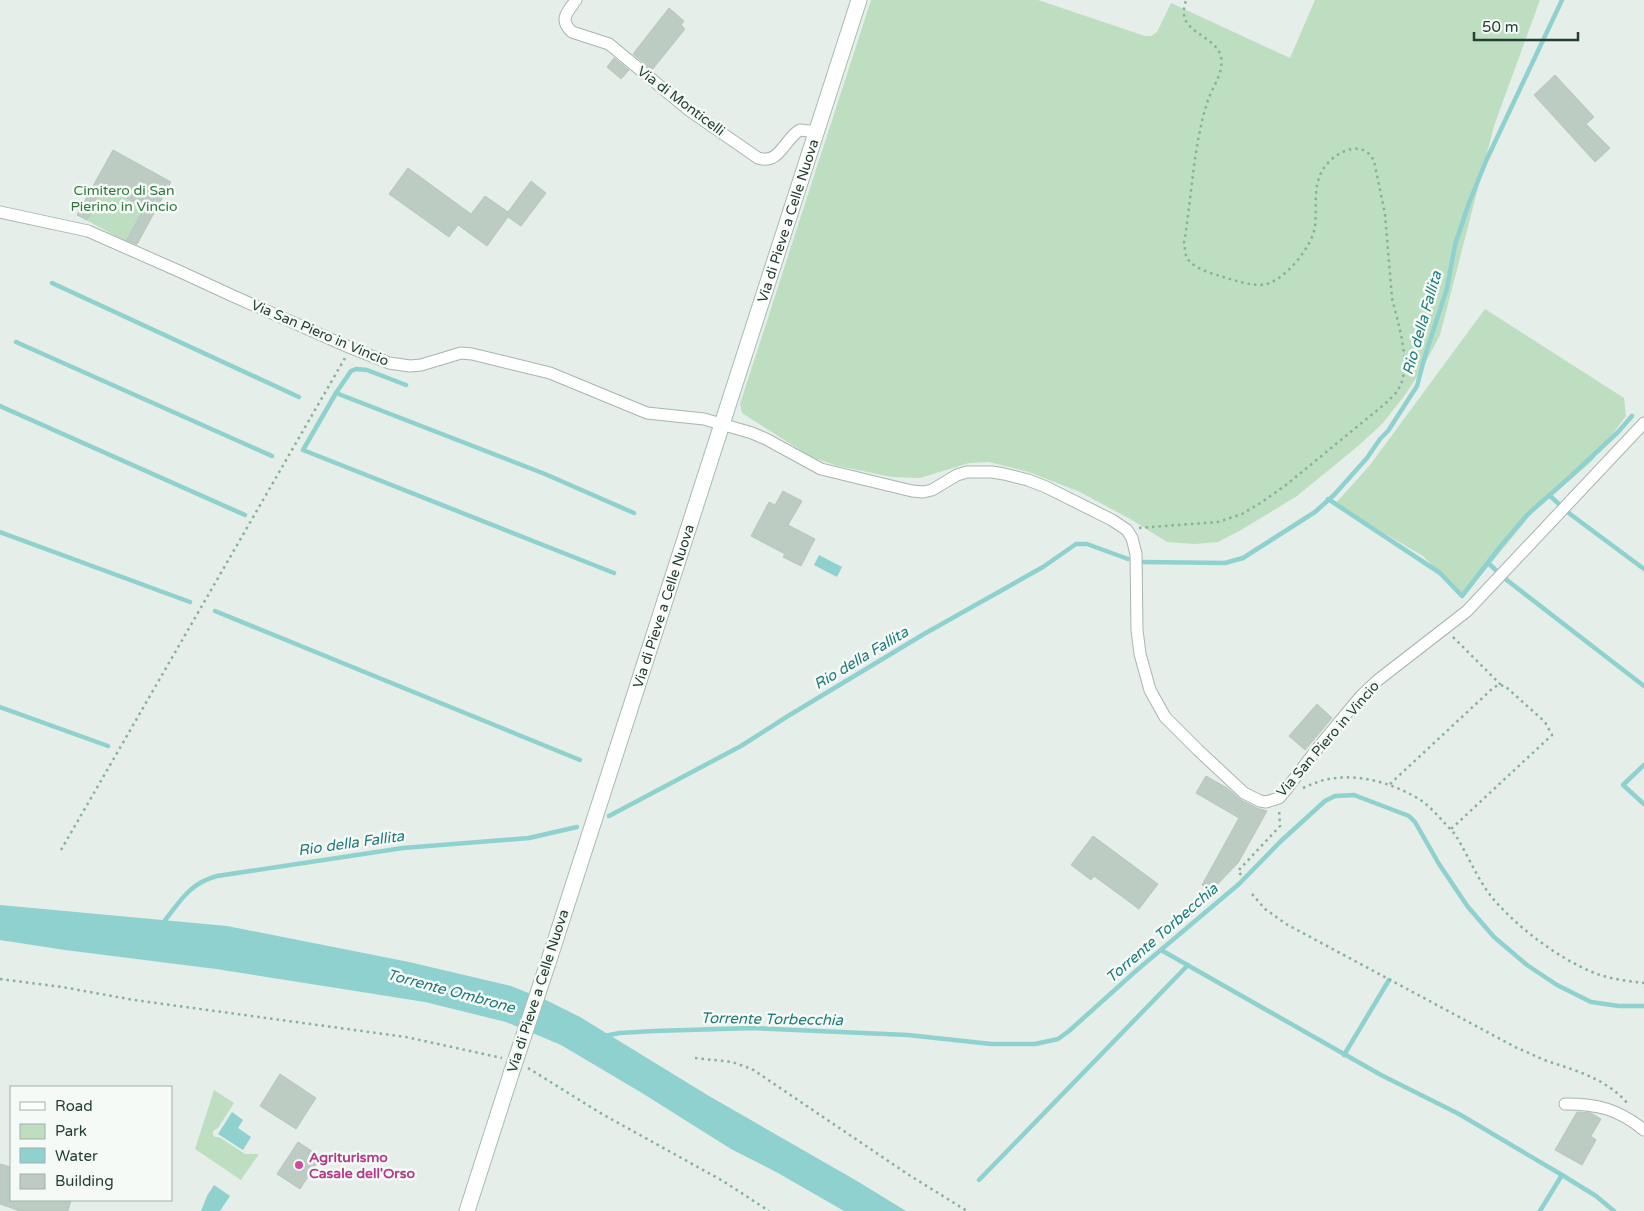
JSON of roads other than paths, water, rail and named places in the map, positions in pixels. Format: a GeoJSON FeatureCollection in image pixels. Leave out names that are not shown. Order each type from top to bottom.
{"type":"FeatureCollection","features":[{"type":"Feature","properties":{"kind":"main road","name":"Via di Pieve a Celle Nuova"},"geometry":{"type":"LineString","coordinates":[[466,1211],[517,1070],[548,963],[859,0]]}},
{"type":"Feature","properties":{"kind":"street","name":"Via di Monticelli"},"geometry":{"type":"LineString","coordinates":[[576,0],[565,18],[565,22],[572,32],[609,44],[690,111],[758,158],[768,159],[776,156],[796,132],[800,130],[817,132]]}},
{"type":"Feature","properties":{"kind":"street","name":"Via San Piero in Vincio"},"geometry":{"type":"LineString","coordinates":[[0,212],[88,231],[351,348],[389,363],[410,366],[421,365],[461,353],[550,373],[648,413],[704,419],[723,424],[766,438],[821,469],[912,491],[923,492],[932,490],[957,475],[967,472],[992,472],[1028,480],[1046,487],[1112,520],[1127,530],[1132,538],[1136,554],[1137,630],[1140,654],[1146,679],[1156,702],[1172,726],[1238,788],[1260,801],[1266,802],[1278,798],[1285,792],[1316,749],[1361,696],[1378,680],[1467,611],[1644,422]]}},
{"type":"Feature","properties":{"kind":"street"},"geometry":{"type":"LineString","coordinates":[[1565,1104],[1588,1104],[1605,1108],[1634,1122],[1644,1130]]}},
{"type":"Feature","properties":{"kind":"water"},"geometry":{"type":"Polygon","coordinates":[[[819,555],[842,567],[837,577],[814,565],[819,555]]]}},
{"type":"Feature","properties":{"kind":"water","name":"Torrente Ombrone"},"geometry":{"type":"Polygon","coordinates":[[[0,905],[227,926],[409,962],[511,986],[546,1000],[580,1017],[709,1096],[906,1211],[844,1211],[778,1173],[731,1149],[561,1045],[506,1022],[425,1002],[216,969],[0,940],[0,905]]]}},
{"type":"Feature","properties":{"kind":"water"},"geometry":{"type":"Polygon","coordinates":[[[232,1112],[243,1120],[238,1128],[251,1137],[243,1150],[218,1134],[232,1112]]]}},
{"type":"Feature","properties":{"kind":"water"},"geometry":{"type":"Polygon","coordinates":[[[214,1185],[230,1196],[220,1211],[201,1211],[207,1196],[214,1185]]]}},
{"type":"Feature","properties":{"kind":"waterway","name":"Rio della Fallita"},"geometry":{"type":"LineString","coordinates":[[1142,562],[1225,563],[1243,558],[1315,512],[1334,495],[1388,431],[1417,386],[1447,288],[1455,245],[1469,203],[1486,161],[1562,0]]}},
{"type":"Feature","properties":{"kind":"waterway"},"geometry":{"type":"LineString","coordinates":[[52,283],[299,397]]}},
{"type":"Feature","properties":{"kind":"waterway"},"geometry":{"type":"LineString","coordinates":[[16,342],[272,456]]}},
{"type":"Feature","properties":{"kind":"waterway"},"geometry":{"type":"LineString","coordinates":[[406,385],[367,370],[356,369],[351,371],[303,450],[614,573]]}},
{"type":"Feature","properties":{"kind":"waterway"},"geometry":{"type":"LineString","coordinates":[[336,393],[545,474],[634,513]]}},
{"type":"Feature","properties":{"kind":"waterway"},"geometry":{"type":"LineString","coordinates":[[0,406],[245,515]]}},
{"type":"Feature","properties":{"kind":"waterway"},"geometry":{"type":"LineString","coordinates":[[1328,499],[1440,573],[1462,596],[1527,515],[1618,432],[1632,416]]}},
{"type":"Feature","properties":{"kind":"waterway"},"geometry":{"type":"LineString","coordinates":[[1549,495],[1570,514],[1644,569]]}},
{"type":"Feature","properties":{"kind":"waterway"},"geometry":{"type":"LineString","coordinates":[[0,532],[190,602]]}},
{"type":"Feature","properties":{"kind":"waterway","name":"Rio della Fallita"},"geometry":{"type":"LineString","coordinates":[[609,816],[741,746],[924,634],[1043,567],[1076,544],[1087,544],[1128,559]]}},
{"type":"Feature","properties":{"kind":"waterway"},"geometry":{"type":"LineString","coordinates":[[1488,563],[1508,581],[1644,686]]}},
{"type":"Feature","properties":{"kind":"waterway"},"geometry":{"type":"LineString","coordinates":[[215,611],[580,760]]}},
{"type":"Feature","properties":{"kind":"waterway"},"geometry":{"type":"LineString","coordinates":[[0,707],[108,746]]}},
{"type":"Feature","properties":{"kind":"waterway"},"geometry":{"type":"LineString","coordinates":[[1644,765],[1623,785],[1644,804]]}},
{"type":"Feature","properties":{"kind":"waterway","name":"Torrente Torbecchia"},"geometry":{"type":"LineString","coordinates":[[604,1036],[654,1031],[753,1028],[908,1035],[991,1044],[1035,1044],[1058,1039],[1239,884],[1281,841],[1325,801],[1335,796],[1354,795],[1409,816],[1415,822],[1439,864],[1468,907],[1494,937],[1527,965],[1557,985],[1591,1002],[1619,1006],[1644,1006]]}},
{"type":"Feature","properties":{"kind":"waterway","name":"Rio della Fallita"},"geometry":{"type":"LineString","coordinates":[[162,924],[185,895],[207,879],[217,876],[403,848],[529,838],[577,827]]}},
{"type":"Feature","properties":{"kind":"waterway"},"geometry":{"type":"LineString","coordinates":[[1161,950],[1381,1075],[1459,1114],[1596,1196],[1614,1211]]}},
{"type":"Feature","properties":{"kind":"waterway"},"geometry":{"type":"LineString","coordinates":[[979,1180],[1188,965]]}},
{"type":"Feature","properties":{"kind":"waterway"},"geometry":{"type":"LineString","coordinates":[[1344,1055],[1389,980]]}},
{"type":"Feature","properties":{"kind":"waterway"},"geometry":{"type":"LineString","coordinates":[[1540,1211],[1562,1175]]}},
{"type":"Feature","properties":{"kind":"place","name":"Agriturismo Casale dell'Orso"},"geometry":{"type":"Point","coordinates":[299,1165]}},
{"type":"Feature","properties":{"kind":"park label","name":"Cimitero di San Pierino in Vincio"},"geometry":{"type":"Point","coordinates":[124,198]}}]}
